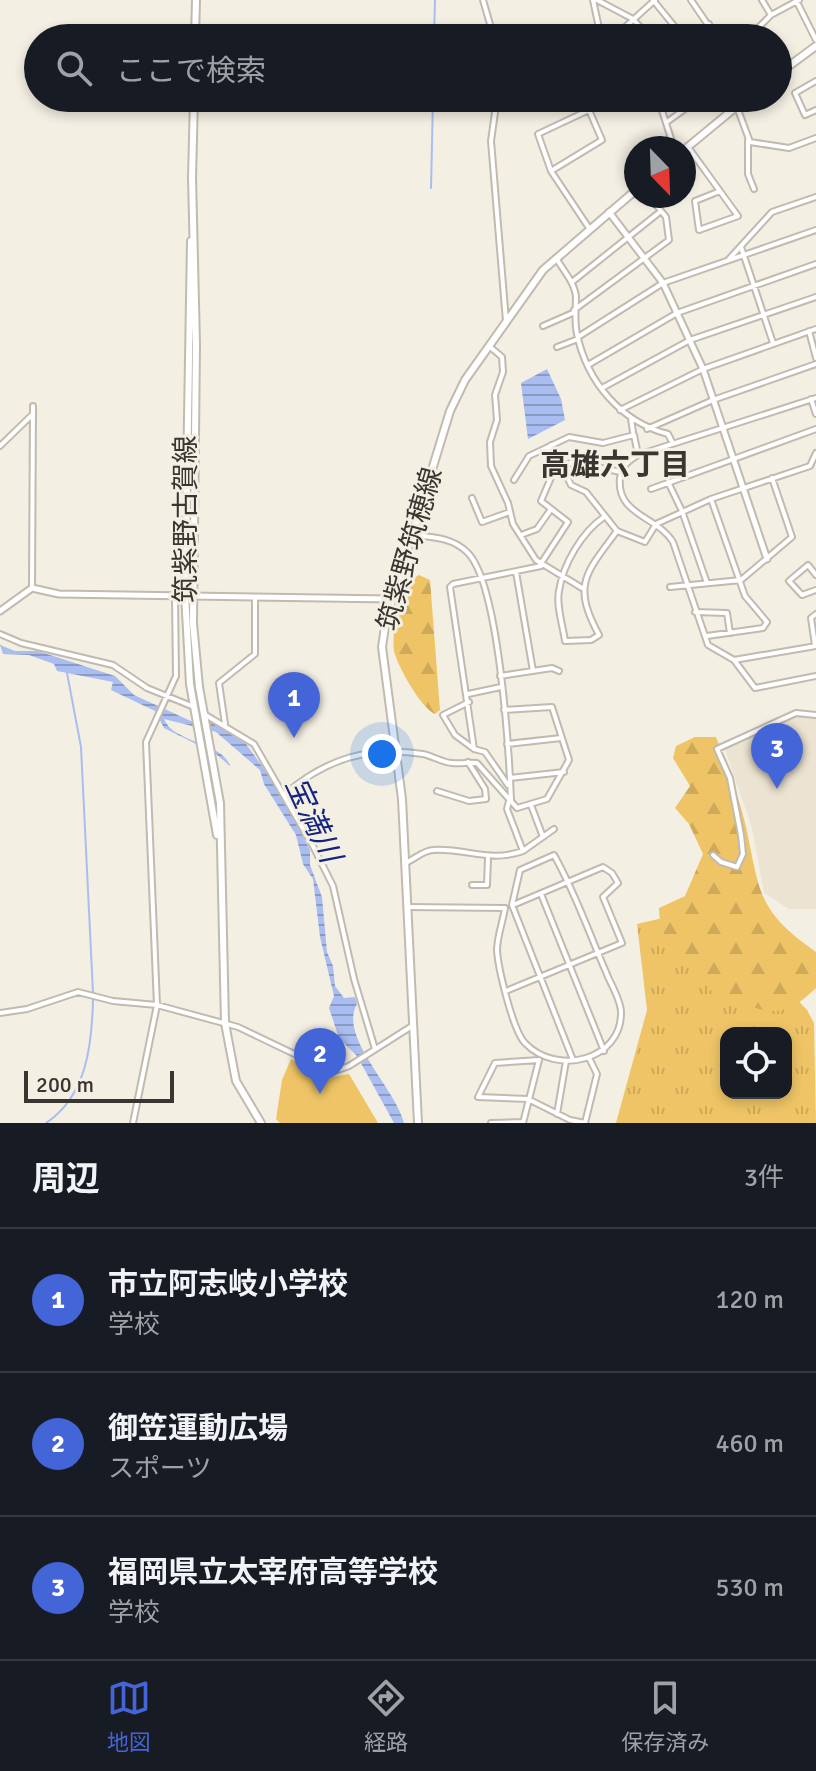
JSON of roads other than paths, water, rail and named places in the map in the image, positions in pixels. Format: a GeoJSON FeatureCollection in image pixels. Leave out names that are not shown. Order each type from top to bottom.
{"type":"FeatureCollection","features":[{"type":"Feature","properties":{"kind":"main road"},"geometry":{"type":"LineString","coordinates":[[195,24],[196,0]]}},
{"type":"Feature","properties":{"kind":"main road"},"geometry":{"type":"LineString","coordinates":[[792,63],[816,43]]}},
{"type":"Feature","properties":{"kind":"main road","name":"筑紫野古賀線"},"geometry":{"type":"LineString","coordinates":[[194,112],[196,330],[189,595],[194,707],[202,717]]}},
{"type":"Feature","properties":{"kind":"main road"},"geometry":{"type":"LineString","coordinates":[[696,141],[731,112]]}},
{"type":"Feature","properties":{"kind":"main road","name":"筑紫野筑穂線"},"geometry":{"type":"LineString","coordinates":[[418,1123],[405,863],[396,750],[382,661],[392,599],[415,535],[450,411],[465,380],[555,257],[624,200]]}},
{"type":"Feature","properties":{"kind":"main road","name":"筑紫野古賀線"},"geometry":{"type":"LineString","coordinates":[[189,595],[207,753],[220,803],[225,1023],[236,1081],[261,1123]]}},
{"type":"Feature","properties":{"kind":"street"},"geometry":{"type":"LineString","coordinates":[[483,0],[490,24]]}},
{"type":"Feature","properties":{"kind":"street"},"geometry":{"type":"LineString","coordinates":[[595,0],[637,24]]}},
{"type":"Feature","properties":{"kind":"street"},"geometry":{"type":"LineString","coordinates":[[595,0],[598,24]]}},
{"type":"Feature","properties":{"kind":"street"},"geometry":{"type":"LineString","coordinates":[[627,24],[654,0],[675,24]]}},
{"type":"Feature","properties":{"kind":"street"},"geometry":{"type":"LineString","coordinates":[[691,0],[709,24]]}},
{"type":"Feature","properties":{"kind":"street"},"geometry":{"type":"LineString","coordinates":[[762,0],[771,15]]}},
{"type":"Feature","properties":{"kind":"street"},"geometry":{"type":"LineString","coordinates":[[762,24],[797,0],[816,43]]}},
{"type":"Feature","properties":{"kind":"street"},"geometry":{"type":"LineString","coordinates":[[816,81],[795,93],[805,115],[816,110]]}},
{"type":"Feature","properties":{"kind":"street"},"geometry":{"type":"LineString","coordinates":[[495,112],[491,141],[506,321]]}},
{"type":"Feature","properties":{"kind":"street"},"geometry":{"type":"LineString","coordinates":[[585,112],[538,134],[551,171],[589,228]]}},
{"type":"Feature","properties":{"kind":"street"},"geometry":{"type":"LineString","coordinates":[[551,171],[602,140],[590,112]]}},
{"type":"Feature","properties":{"kind":"street"},"geometry":{"type":"LineString","coordinates":[[663,112],[671,136]]}},
{"type":"Feature","properties":{"kind":"street"},"geometry":{"type":"LineString","coordinates":[[667,122],[681,112]]}},
{"type":"Feature","properties":{"kind":"street"},"geometry":{"type":"LineString","coordinates":[[739,112],[748,140],[748,174],[754,189]]}},
{"type":"Feature","properties":{"kind":"street"},"geometry":{"type":"LineString","coordinates":[[748,140],[789,148],[816,138]]}},
{"type":"Feature","properties":{"kind":"street"},"geometry":{"type":"LineString","coordinates":[[696,161],[720,191],[738,216],[699,230],[695,201],[720,191]]}},
{"type":"Feature","properties":{"kind":"street"},"geometry":{"type":"LineString","coordinates":[[729,259],[772,212],[816,198]]}},
{"type":"Feature","properties":{"kind":"street"},"geometry":{"type":"LineString","coordinates":[[543,326],[575,311],[669,240],[666,217],[659,208]]}},
{"type":"Feature","properties":{"kind":"street"},"geometry":{"type":"LineString","coordinates":[[572,282],[661,211]]}},
{"type":"Feature","properties":{"kind":"street"},"geometry":{"type":"LineString","coordinates":[[609,212],[663,283],[690,340],[703,369],[767,559]]}},
{"type":"Feature","properties":{"kind":"street"},"geometry":{"type":"LineString","coordinates":[[557,347],[578,338],[663,283],[816,230]]}},
{"type":"Feature","properties":{"kind":"street"},"geometry":{"type":"LineString","coordinates":[[741,247],[773,343]]}},
{"type":"Feature","properties":{"kind":"street"},"geometry":{"type":"LineString","coordinates":[[555,257],[572,282],[576,294],[578,338],[601,388],[631,419],[647,429],[668,434],[672,442]]}},
{"type":"Feature","properties":{"kind":"street"},"geometry":{"type":"LineString","coordinates":[[588,365],[677,313],[816,264]]}},
{"type":"Feature","properties":{"kind":"street"},"geometry":{"type":"LineString","coordinates":[[601,388],[690,340],[816,297]]}},
{"type":"Feature","properties":{"kind":"street"},"geometry":{"type":"LineString","coordinates":[[620,410],[703,369],[816,329]]}},
{"type":"Feature","properties":{"kind":"street"},"geometry":{"type":"LineString","coordinates":[[809,331],[816,358]]}},
{"type":"Feature","properties":{"kind":"street"},"geometry":{"type":"LineString","coordinates":[[489,346],[502,357],[503,372],[495,395],[497,420],[490,442],[491,466],[520,535],[541,566],[582,588]]}},
{"type":"Feature","properties":{"kind":"street"},"geometry":{"type":"LineString","coordinates":[[647,429],[713,400],[816,364]]}},
{"type":"Feature","properties":{"kind":"street"},"geometry":{"type":"LineString","coordinates":[[816,414],[814,399],[680,443],[672,442],[638,455],[627,462],[621,472],[623,500],[628,508],[656,524],[673,542],[708,645],[734,660],[755,688],[816,676]]}},
{"type":"Feature","properties":{"kind":"street"},"geometry":{"type":"LineString","coordinates":[[32,588],[33,406]]}},
{"type":"Feature","properties":{"kind":"street"},"geometry":{"type":"LineString","coordinates":[[0,446],[33,414]]}},
{"type":"Feature","properties":{"kind":"street"},"geometry":{"type":"LineString","coordinates":[[631,419],[633,432]]}},
{"type":"Feature","properties":{"kind":"street"},"geometry":{"type":"LineString","coordinates":[[651,489],[816,429]]}},
{"type":"Feature","properties":{"kind":"street"},"geometry":{"type":"LineString","coordinates":[[514,480],[529,456],[569,437],[603,443],[634,435],[638,455]]}},
{"type":"Feature","properties":{"kind":"street"},"geometry":{"type":"LineString","coordinates":[[551,445],[571,485],[586,492],[617,531],[645,542],[656,524],[711,499],[810,466],[816,453]]}},
{"type":"Feature","properties":{"kind":"street"},"geometry":{"type":"LineString","coordinates":[[474,749],[450,587],[541,566],[568,522],[541,501],[553,473],[561,467],[572,462],[621,472]]}},
{"type":"Feature","properties":{"kind":"street"},"geometry":{"type":"LineString","coordinates":[[670,587],[686,583],[741,580],[792,537],[772,478]]}},
{"type":"Feature","properties":{"kind":"street"},"geometry":{"type":"LineString","coordinates":[[668,482],[682,511],[707,583]]}},
{"type":"Feature","properties":{"kind":"street"},"geometry":{"type":"LineString","coordinates":[[472,498],[482,522],[510,512]]}},
{"type":"Feature","properties":{"kind":"street"},"geometry":{"type":"LineString","coordinates":[[705,637],[763,628],[767,622],[745,596],[711,499]]}},
{"type":"Feature","properties":{"kind":"street"},"geometry":{"type":"LineString","coordinates":[[520,535],[537,529],[551,509]]}},
{"type":"Feature","properties":{"kind":"street"},"geometry":{"type":"LineString","coordinates":[[605,516],[593,525],[576,548],[558,593],[565,641],[591,640],[599,635],[584,608],[582,588],[598,557],[617,531]]}},
{"type":"Feature","properties":{"kind":"street"},"geometry":{"type":"LineString","coordinates":[[415,535],[445,539],[460,546],[473,559],[483,577],[504,710],[510,778],[507,809],[523,851]]}},
{"type":"Feature","properties":{"kind":"street"},"geometry":{"type":"LineString","coordinates":[[816,575],[808,565],[789,581],[802,595],[816,590]]}},
{"type":"Feature","properties":{"kind":"street"},"geometry":{"type":"LineString","coordinates":[[516,572],[533,671]]}},
{"type":"Feature","properties":{"kind":"street"},"geometry":{"type":"LineString","coordinates":[[0,611],[32,588],[59,594],[392,599]]}},
{"type":"Feature","properties":{"kind":"street"},"geometry":{"type":"LineString","coordinates":[[133,1123],[157,1005],[146,742],[176,676],[175,596]]}},
{"type":"Feature","properties":{"kind":"street"},"geometry":{"type":"LineString","coordinates":[[225,724],[219,683],[255,654],[255,597]]}},
{"type":"Feature","properties":{"kind":"street"},"geometry":{"type":"LineString","coordinates":[[695,612],[727,613],[730,633]]}},
{"type":"Feature","properties":{"kind":"street"},"geometry":{"type":"LineString","coordinates":[[734,660],[816,646],[811,618],[816,614]]}},
{"type":"Feature","properties":{"kind":"street"},"geometry":{"type":"LineString","coordinates":[[0,634],[21,643],[113,665],[147,688],[194,707]]}},
{"type":"Feature","properties":{"kind":"street"},"geometry":{"type":"LineString","coordinates":[[500,676],[559,671]]}},
{"type":"Feature","properties":{"kind":"street"},"geometry":{"type":"LineString","coordinates":[[468,694],[501,687]]}},
{"type":"Feature","properties":{"kind":"street"},"geometry":{"type":"LineString","coordinates":[[469,702],[443,715],[455,735],[474,749],[485,752],[510,788]]}},
{"type":"Feature","properties":{"kind":"street"},"geometry":{"type":"LineString","coordinates":[[285,794],[301,780],[352,754],[396,750],[433,756],[451,763],[477,763],[519,809],[549,798],[569,760],[552,707],[504,710]]}},
{"type":"Feature","properties":{"kind":"street"},"geometry":{"type":"LineString","coordinates":[[713,855],[737,867],[743,854],[730,778],[717,749],[796,713],[816,715]]}},
{"type":"Feature","properties":{"kind":"street"},"geometry":{"type":"LineString","coordinates":[[202,717],[225,724],[254,744],[285,794],[333,886],[373,1050]]}},
{"type":"Feature","properties":{"kind":"street"},"geometry":{"type":"LineString","coordinates":[[507,744],[561,738]]}},
{"type":"Feature","properties":{"kind":"street"},"geometry":{"type":"LineString","coordinates":[[437,791],[469,801],[486,799],[485,789],[468,762]]}},
{"type":"Feature","properties":{"kind":"street"},"geometry":{"type":"LineString","coordinates":[[510,778],[564,772]]}},
{"type":"Feature","properties":{"kind":"street"},"geometry":{"type":"LineString","coordinates":[[531,805],[543,837]]}},
{"type":"Feature","properties":{"kind":"street"},"geometry":{"type":"LineString","coordinates":[[405,863],[430,850],[472,851],[488,858],[523,851],[554,829]]}},
{"type":"Feature","properties":{"kind":"street"},"geometry":{"type":"LineString","coordinates":[[573,1060],[512,905],[520,870],[554,855],[569,881],[622,1011],[615,1040],[604,1051],[589,1058],[566,1061],[540,1057],[495,1063],[478,1097],[528,1099],[557,1114],[585,1123],[597,1074],[589,1058]]}},
{"type":"Feature","properties":{"kind":"street"},"geometry":{"type":"LineString","coordinates":[[472,885],[487,885],[488,858]]}},
{"type":"Feature","properties":{"kind":"street"},"geometry":{"type":"LineString","coordinates":[[407,907],[505,908],[603,867],[618,883],[603,897],[622,943],[506,991]]}},
{"type":"Feature","properties":{"kind":"street"},"geometry":{"type":"LineString","coordinates":[[541,894],[604,1051]]}},
{"type":"Feature","properties":{"kind":"street"},"geometry":{"type":"LineString","coordinates":[[505,908],[497,951],[506,991],[524,1043],[540,1057]]}},
{"type":"Feature","properties":{"kind":"street"},"geometry":{"type":"LineString","coordinates":[[0,1013],[27,1009],[78,992],[157,1005],[225,1023],[325,1071],[337,1071],[349,1066],[412,1026]]}},
{"type":"Feature","properties":{"kind":"street"},"geometry":{"type":"LineString","coordinates":[[491,1123],[523,1123],[540,1057]]}},
{"type":"Feature","properties":{"kind":"street"},"geometry":{"type":"LineString","coordinates":[[557,1114],[566,1061]]}},
{"type":"Feature","properties":{"kind":"water"},"geometry":{"type":"Polygon","coordinates":[[[547,369],[561,399],[565,420],[528,439],[521,383],[547,369]]]}},
{"type":"Feature","properties":{"kind":"water"},"geometry":{"type":"Polygon","coordinates":[[[0,645],[15,651],[38,651],[115,676],[134,695],[193,722],[211,722],[246,744],[280,791],[310,850],[310,865],[322,897],[327,952],[333,966],[335,986],[344,998],[355,997],[357,1004],[353,1017],[361,1047],[399,1109],[404,1123],[394,1123],[357,1056],[339,1038],[329,1008],[334,996],[320,937],[313,879],[303,864],[296,835],[264,784],[260,770],[216,732],[164,719],[177,733],[218,752],[230,766],[216,754],[164,728],[155,711],[111,690],[113,682],[57,671],[54,664],[29,655],[3,654],[0,645]]]}},
{"type":"Feature","properties":{"kind":"waterway"},"geometry":{"type":"LineString","coordinates":[[434,24],[435,0]]}},
{"type":"Feature","properties":{"kind":"waterway"},"geometry":{"type":"LineString","coordinates":[[431,188],[433,112]]}},
{"type":"Feature","properties":{"kind":"waterway"},"geometry":{"type":"LineString","coordinates":[[67,673],[81,747],[93,993]]}},
{"type":"Feature","properties":{"kind":"waterway"},"geometry":{"type":"LineString","coordinates":[[46,1123],[60,1112],[79,1084],[91,1034],[93,999]]}},
{"type":"Feature","properties":{"kind":"place","name":"市立阿志岐小学校"},"geometry":{"type":"Point","coordinates":[294,738]}},
{"type":"Feature","properties":{"kind":"place","name":"福岡県立太宰府高等学校"},"geometry":{"type":"Point","coordinates":[777,789]}},
{"type":"Feature","properties":{"kind":"place","name":"御笠運動広場"},"geometry":{"type":"Point","coordinates":[320,1094]}},
{"type":"Feature","properties":{"kind":"district","name":"高雄六丁目"},"geometry":{"type":"Point","coordinates":[615,465]}},
{"type":"Feature","properties":{"kind":"water label","name":"宝満川"},"geometry":{"type":"Point","coordinates":[313,820]}}]}
